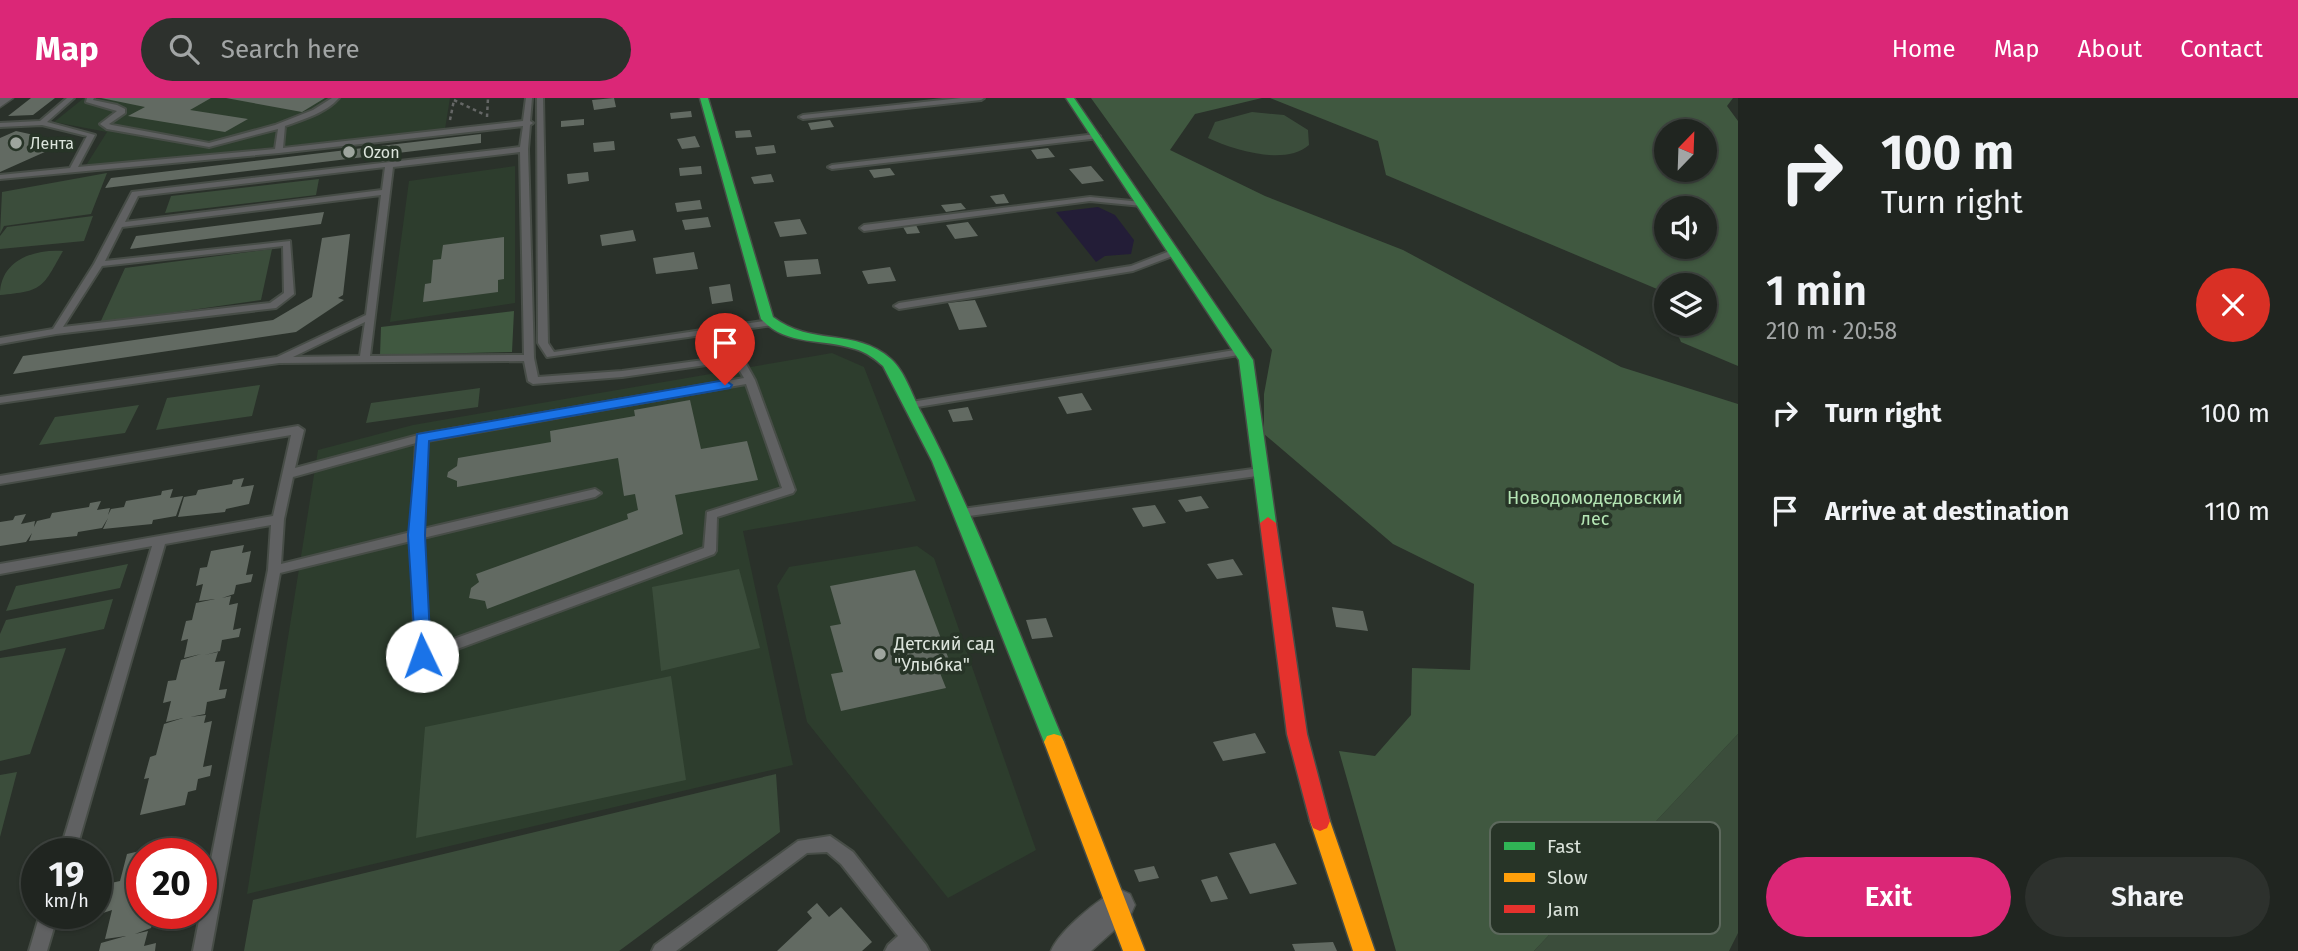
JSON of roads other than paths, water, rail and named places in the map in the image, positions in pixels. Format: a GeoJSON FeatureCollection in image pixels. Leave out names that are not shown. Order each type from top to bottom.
{"type":"FeatureCollection","features":[{"type":"Feature","properties":{"kind":"street"},"geometry":{"type":"LineString","coordinates":[[0,103],[6,98]]}},
{"type":"Feature","properties":{"kind":"street"},"geometry":{"type":"LineString","coordinates":[[704,98],[770,323],[775,330],[789,338],[857,341],[876,348],[889,363],[911,405],[962,513],[1030,676],[1119,905],[1134,951]]}},
{"type":"Feature","properties":{"kind":"street"},"geometry":{"type":"LineString","coordinates":[[1070,98],[1246,360],[1297,734],[1321,826],[1364,951]]}},
{"type":"Feature","properties":{"kind":"street"},"geometry":{"type":"LineString","coordinates":[[1067,951],[1119,905]]}},
{"type":"Feature","properties":{"kind":"lane"},"geometry":{"type":"LineString","coordinates":[[42,123],[71,98]]}},
{"type":"Feature","properties":{"kind":"lane"},"geometry":{"type":"LineString","coordinates":[[91,98],[88,100],[92,103],[118,107],[122,111],[104,124],[110,127],[208,145],[220,144],[282,123],[330,105],[336,98]]}},
{"type":"Feature","properties":{"kind":"lane"},"geometry":{"type":"LineString","coordinates":[[422,438],[416,535],[422,656],[710,551],[711,515],[789,490],[750,380],[737,357],[622,374],[533,381],[528,358],[524,149],[529,98]]}},
{"type":"Feature","properties":{"kind":"lane"},"geometry":{"type":"LineString","coordinates":[[540,98],[544,343],[551,355],[770,323]]}},
{"type":"Feature","properties":{"kind":"lane"},"geometry":{"type":"LineString","coordinates":[[803,117],[981,98]]}},
{"type":"Feature","properties":{"kind":"lane"},"geometry":{"type":"LineString","coordinates":[[0,125],[42,123],[91,135],[72,171]]}},
{"type":"Feature","properties":{"kind":"lane"},"geometry":{"type":"LineString","coordinates":[[279,151],[282,123]]}},
{"type":"Feature","properties":{"kind":"lane"},"geometry":{"type":"LineString","coordinates":[[0,177],[279,151],[528,123]]}},
{"type":"Feature","properties":{"kind":"lane"},"geometry":{"type":"LineString","coordinates":[[832,167],[1096,136]]}},
{"type":"Feature","properties":{"kind":"lane"},"geometry":{"type":"LineString","coordinates":[[56,331],[99,264],[135,194],[524,149]]}},
{"type":"Feature","properties":{"kind":"lane"},"geometry":{"type":"LineString","coordinates":[[364,360],[389,164]]}},
{"type":"Feature","properties":{"kind":"lane"},"geometry":{"type":"LineString","coordinates":[[120,225],[384,192]]}},
{"type":"Feature","properties":{"kind":"lane"},"geometry":{"type":"LineString","coordinates":[[864,228],[1090,199],[1142,205]]}},
{"type":"Feature","properties":{"kind":"lane"},"geometry":{"type":"LineString","coordinates":[[0,341],[56,331],[273,306],[289,293],[287,243],[99,264]]}},
{"type":"Feature","properties":{"kind":"lane"},"geometry":{"type":"LineString","coordinates":[[899,306],[1133,268],[1175,252]]}},
{"type":"Feature","properties":{"kind":"lane"},"geometry":{"type":"LineString","coordinates":[[279,360],[371,316]]}},
{"type":"Feature","properties":{"kind":"lane"},"geometry":{"type":"LineString","coordinates":[[911,405],[1241,352]]}},
{"type":"Feature","properties":{"kind":"lane"},"geometry":{"type":"LineString","coordinates":[[0,400],[279,360],[528,358]]}},
{"type":"Feature","properties":{"kind":"lane"},"geometry":{"type":"LineString","coordinates":[[288,474],[422,438],[750,380]]}},
{"type":"Feature","properties":{"kind":"lane"},"geometry":{"type":"LineString","coordinates":[[0,480],[298,430],[278,519],[274,570],[202,951]]}},
{"type":"Feature","properties":{"kind":"lane"},"geometry":{"type":"LineString","coordinates":[[962,513],[1261,472]]}},
{"type":"Feature","properties":{"kind":"lane"},"geometry":{"type":"LineString","coordinates":[[274,570],[595,493]]}},
{"type":"Feature","properties":{"kind":"lane"},"geometry":{"type":"LineString","coordinates":[[0,569],[278,519]]}},
{"type":"Feature","properties":{"kind":"lane"},"geometry":{"type":"LineString","coordinates":[[72,838],[160,540]]}},
{"type":"Feature","properties":{"kind":"lane"},"geometry":{"type":"LineString","coordinates":[[662,951],[804,846],[830,844],[847,858],[914,944],[894,951]]}},
{"type":"Feature","properties":{"kind":"lane"},"geometry":{"type":"LineString","coordinates":[[38,951],[45,929]]}},
{"type":"Feature","properties":{"kind":"place","name":"Лента"},"geometry":{"type":"Point","coordinates":[16,143]}},
{"type":"Feature","properties":{"kind":"place","name":"Ozon"},"geometry":{"type":"Point","coordinates":[349,152]}},
{"type":"Feature","properties":{"kind":"place","name":"Детский сад \"Улыбка\""},"geometry":{"type":"Point","coordinates":[880,654]}},
{"type":"Feature","properties":{"kind":"park label","name":"Новодомодедовский лес"},"geometry":{"type":"Point","coordinates":[1595,508]}}]}
